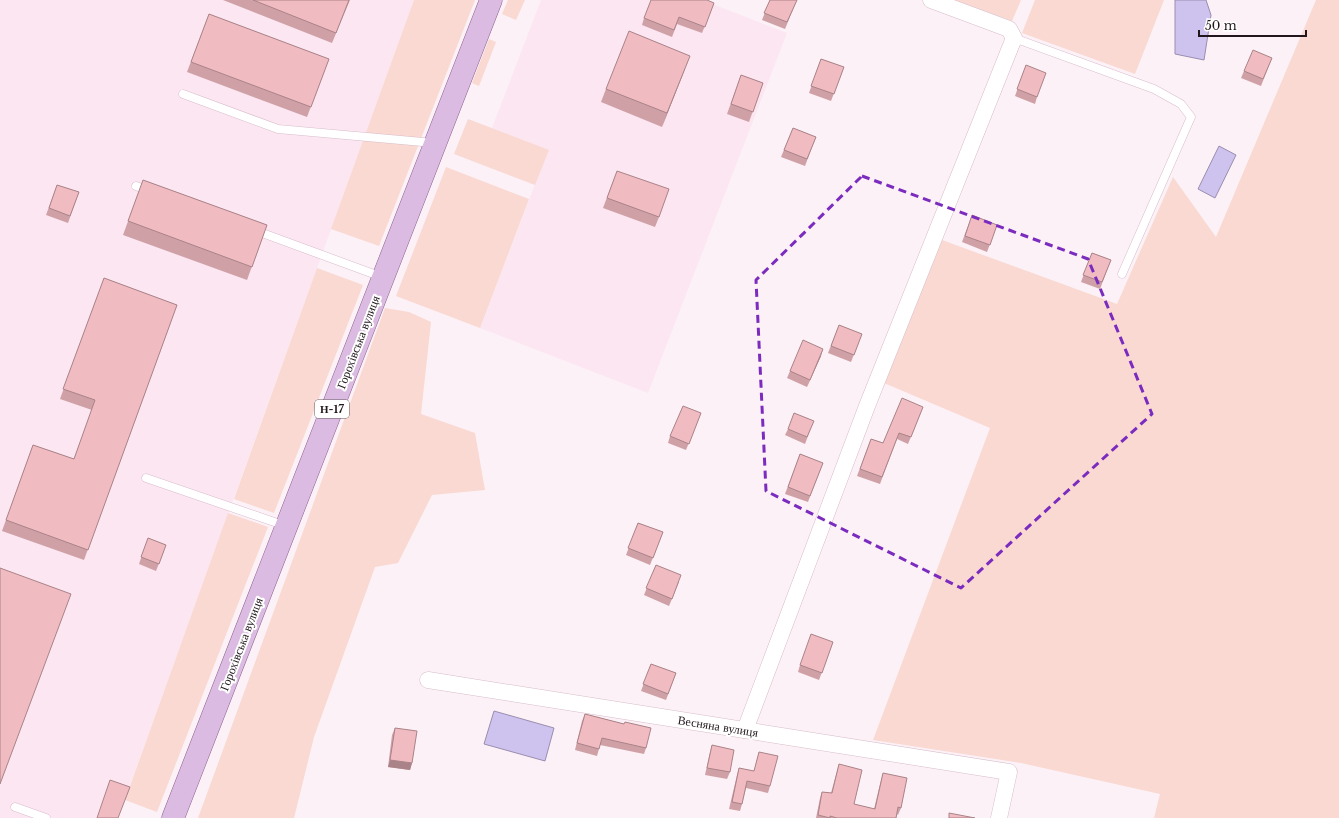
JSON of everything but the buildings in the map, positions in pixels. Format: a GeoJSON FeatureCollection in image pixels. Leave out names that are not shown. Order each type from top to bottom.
{"type":"FeatureCollection","features":[{"type":"Feature","properties":{"kind":"main road","name":"Горохівська вулиця"},"geometry":{"type":"LineString","coordinates":[[173,818],[491,0]]}},
{"type":"Feature","properties":{"kind":"street"},"geometry":{"type":"LineString","coordinates":[[745,730],[867,406],[1014,38],[1009,29],[931,0]]}},
{"type":"Feature","properties":{"kind":"street","name":"Весняна вулиця"},"geometry":{"type":"LineString","coordinates":[[428,680],[1009,772],[999,818]]}},
{"type":"Feature","properties":{"kind":"lane"},"geometry":{"type":"LineString","coordinates":[[1014,38],[1154,89],[1182,104],[1191,117],[1122,274]]}},
{"type":"Feature","properties":{"kind":"lane"},"geometry":{"type":"LineString","coordinates":[[183,94],[278,128],[435,143]]}},
{"type":"Feature","properties":{"kind":"lane"},"geometry":{"type":"LineString","coordinates":[[136,186],[158,194]]}},
{"type":"Feature","properties":{"kind":"lane"},"geometry":{"type":"LineString","coordinates":[[248,227],[383,277]]}},
{"type":"Feature","properties":{"kind":"lane"},"geometry":{"type":"LineString","coordinates":[[146,478],[286,526]]}},
{"type":"Feature","properties":{"kind":"lane"},"geometry":{"type":"LineString","coordinates":[[15,807],[46,818]]}},
{"type":"Feature","properties":{"kind":"highlighted area"},"geometry":{"type":"Polygon","coordinates":[[[862,176],[1088,259],[1152,414],[961,588],[766,491],[756,280],[862,176]]]}},
{"type":"Feature","properties":{"kind":"shaded area"},"geometry":{"type":"Polygon","coordinates":[[[0,0],[414,0],[118,818],[0,818],[0,0]]]}},
{"type":"Feature","properties":{"kind":"shaded area"},"geometry":{"type":"Polygon","coordinates":[[[414,0],[475,0],[379,246],[331,229],[414,0]]]}},
{"type":"Feature","properties":{"kind":"shaded area"},"geometry":{"type":"Polygon","coordinates":[[[508,0],[525,0],[516,20],[502,14],[508,0]]]}},
{"type":"Feature","properties":{"kind":"shaded area"},"geometry":{"type":"Polygon","coordinates":[[[541,0],[702,0],[787,33],[648,393],[480,328],[548,150],[492,128],[541,0]]]}},
{"type":"Feature","properties":{"kind":"shaded area"},"geometry":{"type":"Polygon","coordinates":[[[953,0],[1021,0],[1012,21],[953,0]]]}},
{"type":"Feature","properties":{"kind":"shaded area"},"geometry":{"type":"Polygon","coordinates":[[[1035,0],[1164,0],[1135,74],[1022,33],[1035,0]]]}},
{"type":"Feature","properties":{"kind":"shaded area"},"geometry":{"type":"Polygon","coordinates":[[[1175,0],[1206,0],[1211,15],[1204,60],[1175,54],[1175,0]]]}},
{"type":"Feature","properties":{"kind":"shaded area"},"geometry":{"type":"Polygon","coordinates":[[[1316,0],[1339,0],[1339,818],[1154,818],[1160,794],[1021,763],[873,740],[990,428],[884,383],[942,240],[1117,304],[1173,177],[1216,237],[1316,0]]]}},
{"type":"Feature","properties":{"kind":"shaded area"},"geometry":{"type":"Polygon","coordinates":[[[489,39],[496,42],[479,86],[472,83],[489,39]]]}},
{"type":"Feature","properties":{"kind":"shaded area"},"geometry":{"type":"Polygon","coordinates":[[[468,119],[549,150],[535,185],[454,154],[468,119]]]}},
{"type":"Feature","properties":{"kind":"shaded area"},"geometry":{"type":"Polygon","coordinates":[[[1219,146],[1236,155],[1215,198],[1198,189],[1219,146]]]}},
{"type":"Feature","properties":{"kind":"shaded area"},"geometry":{"type":"Polygon","coordinates":[[[446,167],[529,199],[480,328],[396,296],[446,167]]]}},
{"type":"Feature","properties":{"kind":"shaded area"},"geometry":{"type":"Polygon","coordinates":[[[317,268],[363,285],[274,513],[234,499],[317,268]]]}},
{"type":"Feature","properties":{"kind":"shaded area"},"geometry":{"type":"Polygon","coordinates":[[[385,308],[409,312],[431,322],[421,414],[475,433],[485,490],[432,495],[398,563],[375,567],[314,737],[294,818],[198,818],[385,308]]]}},
{"type":"Feature","properties":{"kind":"shaded area"},"geometry":{"type":"Polygon","coordinates":[[[228,513],[268,527],[157,812],[125,800],[228,513]]]}},
{"type":"Feature","properties":{"kind":"shaded area"},"geometry":{"type":"Polygon","coordinates":[[[494,711],[554,728],[545,761],[484,744],[494,711]]]}}]}
